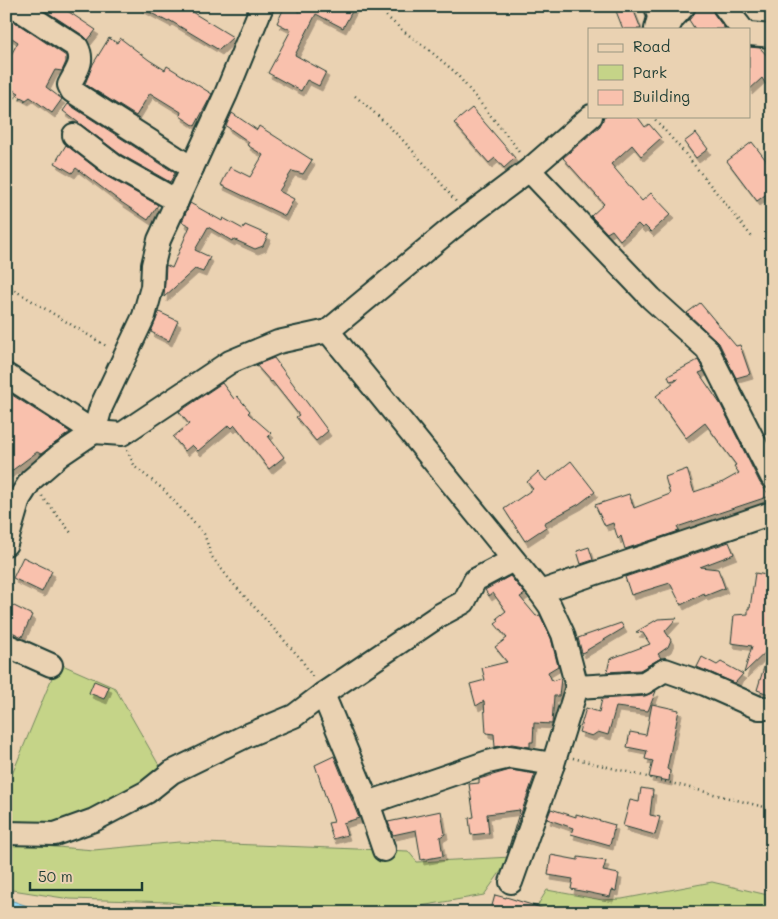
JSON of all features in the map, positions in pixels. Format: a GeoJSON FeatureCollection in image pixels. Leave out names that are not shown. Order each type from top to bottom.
{"type":"FeatureCollection","features":[{"type":"Feature","properties":{"kind":"street"},"geometry":{"type":"LineString","coordinates":[[14,6],[77,47],[81,54],[81,61],[70,85],[72,91],[192,168]]}},
{"type":"Feature","properties":{"kind":"street"},"geometry":{"type":"LineString","coordinates":[[6,544],[19,499],[30,482],[60,454],[94,432],[101,407],[144,316],[152,286],[153,265],[159,240],[226,94],[262,6]]}},
{"type":"Feature","properties":{"kind":"street"},"geometry":{"type":"LineString","coordinates":[[656,6],[659,17],[656,28]]}},
{"type":"Feature","properties":{"kind":"street"},"geometry":{"type":"LineString","coordinates":[[668,28],[673,18],[684,6]]}},
{"type":"Feature","properties":{"kind":"street"},"geometry":{"type":"LineString","coordinates":[[724,6],[741,28]]}},
{"type":"Feature","properties":{"kind":"street"},"geometry":{"type":"LineString","coordinates":[[750,34],[772,36]]}},
{"type":"Feature","properties":{"kind":"street"},"geometry":{"type":"LineString","coordinates":[[6,375],[94,432],[122,434],[230,362],[278,342],[328,332],[468,216],[529,170],[589,118]]}},
{"type":"Feature","properties":{"kind":"street"},"geometry":{"type":"LineString","coordinates":[[74,135],[113,165],[177,201]]}},
{"type":"Feature","properties":{"kind":"street"},"geometry":{"type":"LineString","coordinates":[[529,170],[651,298],[707,349],[772,477]]}},
{"type":"Feature","properties":{"kind":"street"},"geometry":{"type":"LineString","coordinates":[[328,332],[540,592],[550,606],[563,634],[577,687],[555,759],[511,882]]}},
{"type":"Feature","properties":{"kind":"street"},"geometry":{"type":"LineString","coordinates":[[540,592],[772,513]]}},
{"type":"Feature","properties":{"kind":"street"},"geometry":{"type":"LineString","coordinates":[[6,834],[55,834],[94,820],[147,792],[172,772],[246,736],[294,716],[323,694],[440,615],[464,602],[475,580],[514,560]]}},
{"type":"Feature","properties":{"kind":"street"},"geometry":{"type":"LineString","coordinates":[[6,645],[50,665]]}},
{"type":"Feature","properties":{"kind":"street"},"geometry":{"type":"LineString","coordinates":[[577,687],[644,683],[665,670],[705,684],[759,708],[772,708]]}},
{"type":"Feature","properties":{"kind":"street"},"geometry":{"type":"LineString","coordinates":[[323,694],[368,803],[384,850]]}},
{"type":"Feature","properties":{"kind":"street"},"geometry":{"type":"LineString","coordinates":[[368,803],[488,762],[510,757],[555,759]]}},
{"type":"Feature","properties":{"kind":"path"},"geometry":{"type":"LineString","coordinates":[[375,6],[455,72],[513,143],[529,170]]}},
{"type":"Feature","properties":{"kind":"path"},"geometry":{"type":"LineString","coordinates":[[6,93],[29,103]]}},
{"type":"Feature","properties":{"kind":"path"},"geometry":{"type":"LineString","coordinates":[[355,96],[384,120],[414,151],[468,216]]}},
{"type":"Feature","properties":{"kind":"path"},"geometry":{"type":"LineString","coordinates":[[654,118],[683,151],[752,237]]}},
{"type":"Feature","properties":{"kind":"path"},"geometry":{"type":"LineString","coordinates":[[6,285],[125,357]]}},
{"type":"Feature","properties":{"kind":"path"},"geometry":{"type":"LineString","coordinates":[[122,434],[128,456],[135,467],[163,489],[204,534],[212,557],[230,580],[301,659],[323,694]]}},
{"type":"Feature","properties":{"kind":"path"},"geometry":{"type":"LineString","coordinates":[[30,482],[72,534]]}},
{"type":"Feature","properties":{"kind":"path"},"geometry":{"type":"LineString","coordinates":[[555,759],[772,809]]}},
{"type":"Feature","properties":{"kind":"green space"},"geometry":{"type":"Polygon","coordinates":[[[58,663],[115,688],[160,767],[157,774],[92,812],[53,825],[6,823],[6,789],[58,663]]]}},
{"type":"Feature","properties":{"kind":"green space"},"geometry":{"type":"Polygon","coordinates":[[[179,842],[408,851],[417,862],[511,857],[484,895],[415,907],[408,913],[232,913],[169,902],[70,899],[6,889],[6,843],[94,850],[179,842]]]}},
{"type":"Feature","properties":{"kind":"green space"},"geometry":{"type":"Polygon","coordinates":[[[712,882],[772,896],[772,913],[536,913],[539,903],[547,890],[602,900],[622,899],[712,882]]]}},
{"type":"Feature","properties":{"kind":"water"},"geometry":{"type":"Polygon","coordinates":[[[6,900],[10,900],[48,913],[6,913],[6,900]]]}},
{"type":"Feature","properties":{"kind":"building"},"geometry":{"type":"Polygon","coordinates":[[[38,6],[60,6],[96,30],[88,40],[38,6]]]}},
{"type":"Feature","properties":{"kind":"building"},"geometry":{"type":"Polygon","coordinates":[[[138,6],[182,6],[233,37],[219,50],[169,20],[168,22],[138,6]]]}},
{"type":"Feature","properties":{"kind":"building"},"geometry":{"type":"Polygon","coordinates":[[[285,6],[300,12],[301,6],[355,6],[343,28],[316,14],[295,55],[326,72],[319,86],[307,80],[301,91],[268,73],[291,30],[277,23],[285,6]]]}},
{"type":"Feature","properties":{"kind":"building"},"geometry":{"type":"Polygon","coordinates":[[[614,6],[632,6],[641,28],[623,28],[614,6]]]}},
{"type":"Feature","properties":{"kind":"building"},"geometry":{"type":"Polygon","coordinates":[[[697,6],[711,6],[714,14],[724,28],[694,28],[689,20],[697,6]]]}},
{"type":"Feature","properties":{"kind":"building"},"geometry":{"type":"Polygon","coordinates":[[[6,16],[66,56],[66,62],[62,71],[55,70],[46,87],[62,99],[52,113],[30,97],[26,100],[17,95],[19,93],[6,86],[6,64],[18,42],[6,34],[6,16]]]}},
{"type":"Feature","properties":{"kind":"building"},"geometry":{"type":"Polygon","coordinates":[[[109,38],[117,43],[120,38],[165,70],[167,66],[212,94],[195,126],[180,116],[181,112],[150,93],[136,116],[85,84],[93,64],[109,38]]]}},
{"type":"Feature","properties":{"kind":"building"},"geometry":{"type":"Polygon","coordinates":[[[750,47],[760,48],[772,61],[772,94],[762,78],[750,89],[750,47]]]}},
{"type":"Feature","properties":{"kind":"building"},"geometry":{"type":"Polygon","coordinates":[[[68,104],[175,173],[170,182],[120,154],[63,111],[68,104]]]}},
{"type":"Feature","properties":{"kind":"building"},"geometry":{"type":"Polygon","coordinates":[[[472,108],[515,158],[504,168],[495,158],[489,163],[454,123],[472,108]]]}},
{"type":"Feature","properties":{"kind":"building"},"geometry":{"type":"Polygon","coordinates":[[[232,113],[257,130],[259,126],[312,160],[303,174],[292,171],[279,191],[294,199],[285,216],[221,185],[230,167],[250,177],[263,155],[247,145],[249,142],[226,126],[232,113]]]}},
{"type":"Feature","properties":{"kind":"building"},"geometry":{"type":"Polygon","coordinates":[[[603,118],[638,118],[645,127],[649,124],[661,138],[641,156],[632,145],[611,164],[642,201],[651,193],[671,214],[651,232],[645,226],[642,228],[638,224],[620,240],[612,230],[607,233],[591,216],[604,204],[563,158],[600,126],[603,118]]]}},
{"type":"Feature","properties":{"kind":"building"},"geometry":{"type":"Polygon","coordinates":[[[696,133],[708,149],[696,158],[684,142],[696,133]]]}},
{"type":"Feature","properties":{"kind":"building"},"geometry":{"type":"Polygon","coordinates":[[[752,142],[772,168],[772,190],[757,201],[727,161],[752,142]]]}},
{"type":"Feature","properties":{"kind":"building"},"geometry":{"type":"Polygon","coordinates":[[[66,145],[106,176],[158,205],[148,220],[76,168],[72,173],[55,163],[66,145]]]}},
{"type":"Feature","properties":{"kind":"building"},"geometry":{"type":"Polygon","coordinates":[[[190,203],[222,221],[223,218],[243,229],[245,225],[268,235],[263,246],[255,249],[233,239],[232,241],[208,227],[195,250],[210,257],[203,272],[195,269],[164,297],[166,265],[172,268],[190,226],[182,222],[190,203]]]}},
{"type":"Feature","properties":{"kind":"building"},"geometry":{"type":"Polygon","coordinates":[[[700,303],[736,346],[740,345],[750,374],[736,378],[719,343],[687,313],[700,303]]]}},
{"type":"Feature","properties":{"kind":"building"},"geometry":{"type":"Polygon","coordinates":[[[159,312],[178,321],[169,341],[151,332],[159,312]]]}},
{"type":"Feature","properties":{"kind":"building"},"geometry":{"type":"Polygon","coordinates":[[[274,358],[328,431],[316,441],[296,417],[299,415],[272,381],[256,365],[274,358]]]}},
{"type":"Feature","properties":{"kind":"building"},"geometry":{"type":"Polygon","coordinates":[[[698,360],[704,371],[699,373],[721,405],[760,483],[770,496],[677,527],[679,531],[625,549],[621,536],[618,539],[613,523],[605,526],[595,505],[629,494],[634,508],[670,494],[665,477],[687,469],[694,492],[723,482],[739,473],[734,466],[736,465],[705,423],[686,438],[656,396],[678,379],[670,381],[668,376],[698,360]]]}},
{"type":"Feature","properties":{"kind":"building"},"geometry":{"type":"Polygon","coordinates":[[[222,383],[234,399],[237,396],[250,411],[248,413],[271,433],[268,436],[284,457],[269,469],[235,425],[232,428],[229,425],[198,451],[192,445],[185,451],[173,437],[189,424],[179,412],[222,383]]]}},
{"type":"Feature","properties":{"kind":"building"},"geometry":{"type":"Polygon","coordinates":[[[9,393],[70,432],[41,454],[37,452],[6,475],[6,398],[9,393]]]}},
{"type":"Feature","properties":{"kind":"building"},"geometry":{"type":"Polygon","coordinates":[[[571,461],[595,492],[579,504],[544,523],[546,527],[525,541],[504,509],[533,489],[527,482],[538,472],[546,481],[571,461]]]}},
{"type":"Feature","properties":{"kind":"building"},"geometry":{"type":"Polygon","coordinates":[[[729,542],[734,554],[700,567],[718,569],[725,588],[705,596],[704,593],[681,605],[670,583],[631,595],[625,577],[729,542]]]}},
{"type":"Feature","properties":{"kind":"building"},"geometry":{"type":"Polygon","coordinates":[[[589,547],[593,560],[581,564],[577,551],[589,547]]]}},
{"type":"Feature","properties":{"kind":"building"},"geometry":{"type":"Polygon","coordinates":[[[23,557],[52,571],[42,592],[13,578],[23,557]]]}},
{"type":"Feature","properties":{"kind":"building"},"geometry":{"type":"Polygon","coordinates":[[[755,573],[772,576],[772,646],[744,673],[752,646],[731,643],[734,615],[748,614],[755,573]]]}},
{"type":"Feature","properties":{"kind":"building"},"geometry":{"type":"Polygon","coordinates":[[[510,576],[525,594],[520,597],[536,616],[540,615],[551,638],[558,666],[548,672],[552,681],[561,678],[559,696],[554,696],[552,724],[534,723],[533,742],[530,742],[530,747],[512,744],[495,747],[494,734],[486,733],[484,701],[476,706],[470,684],[485,680],[482,668],[507,662],[495,647],[507,638],[495,624],[499,621],[497,618],[506,611],[493,593],[489,596],[485,590],[510,576]]]}},
{"type":"Feature","properties":{"kind":"building"},"geometry":{"type":"Polygon","coordinates":[[[12,605],[32,615],[22,637],[6,629],[6,618],[12,605]]]}},
{"type":"Feature","properties":{"kind":"building"},"geometry":{"type":"Polygon","coordinates":[[[677,618],[665,631],[671,640],[668,647],[658,654],[661,658],[640,670],[607,672],[610,659],[650,644],[643,633],[636,632],[658,619],[677,618]]]}},
{"type":"Feature","properties":{"kind":"building"},"geometry":{"type":"Polygon","coordinates":[[[621,623],[624,628],[582,653],[578,638],[621,623]]]}},
{"type":"Feature","properties":{"kind":"building"},"geometry":{"type":"Polygon","coordinates":[[[769,651],[772,652],[772,695],[757,690],[769,651]]]}},
{"type":"Feature","properties":{"kind":"building"},"geometry":{"type":"Polygon","coordinates":[[[702,657],[717,665],[721,662],[743,674],[735,683],[697,667],[702,657]]]}},
{"type":"Feature","properties":{"kind":"building"},"geometry":{"type":"Polygon","coordinates":[[[94,681],[109,687],[104,699],[89,693],[94,681]]]}},
{"type":"Feature","properties":{"kind":"building"},"geometry":{"type":"Polygon","coordinates":[[[656,691],[648,711],[616,707],[608,735],[598,732],[592,736],[579,732],[586,708],[599,712],[602,699],[645,696],[656,691]]]}},
{"type":"Feature","properties":{"kind":"building"},"geometry":{"type":"Polygon","coordinates":[[[652,704],[679,710],[667,769],[670,771],[669,781],[649,777],[653,761],[645,759],[647,751],[627,747],[630,732],[646,735],[652,704]]]}},
{"type":"Feature","properties":{"kind":"building"},"geometry":{"type":"Polygon","coordinates":[[[334,756],[359,818],[343,823],[347,835],[333,839],[328,823],[334,822],[315,765],[334,756]]]}},
{"type":"Feature","properties":{"kind":"building"},"geometry":{"type":"Polygon","coordinates":[[[510,770],[535,774],[507,853],[520,810],[487,814],[489,833],[471,835],[469,818],[474,817],[469,784],[479,783],[479,779],[510,770]]]}},
{"type":"Feature","properties":{"kind":"building"},"geometry":{"type":"Polygon","coordinates":[[[641,788],[653,790],[650,815],[660,817],[655,835],[623,826],[630,800],[639,802],[641,788]]]}},
{"type":"Feature","properties":{"kind":"building"},"geometry":{"type":"Polygon","coordinates":[[[551,809],[576,817],[576,814],[615,825],[610,845],[571,834],[573,828],[547,819],[551,809]]]}},
{"type":"Feature","properties":{"kind":"building"},"geometry":{"type":"Polygon","coordinates":[[[441,811],[445,834],[440,837],[443,856],[421,860],[416,830],[393,835],[388,822],[441,811]]]}},
{"type":"Feature","properties":{"kind":"building"},"geometry":{"type":"Polygon","coordinates":[[[551,855],[578,860],[578,857],[606,861],[603,871],[619,874],[616,891],[612,890],[610,897],[571,889],[573,879],[548,875],[551,855]]]}},
{"type":"Feature","properties":{"kind":"building"},"geometry":{"type":"Polygon","coordinates":[[[495,895],[548,910],[548,913],[490,913],[495,895]]]}}]}
